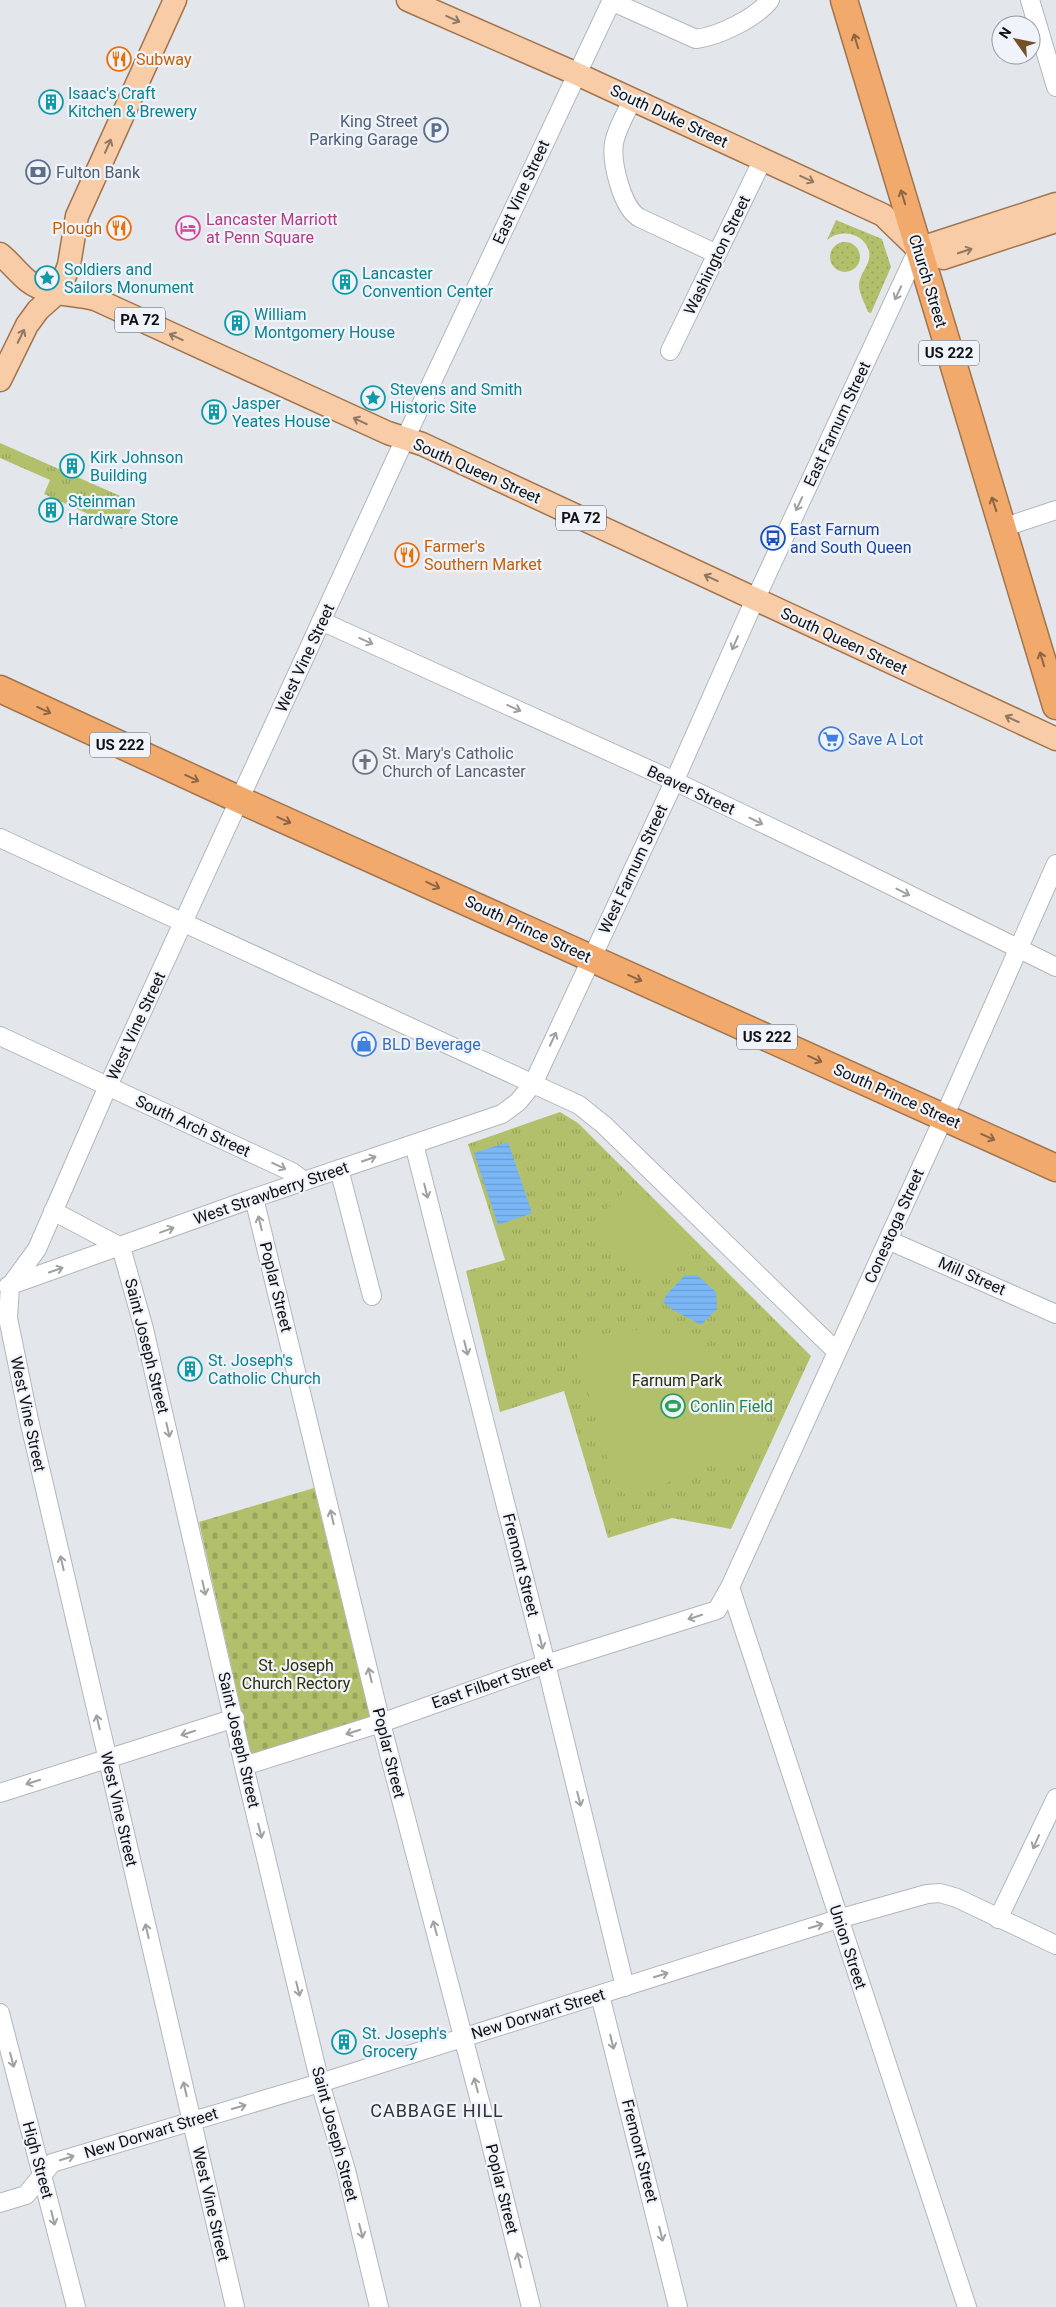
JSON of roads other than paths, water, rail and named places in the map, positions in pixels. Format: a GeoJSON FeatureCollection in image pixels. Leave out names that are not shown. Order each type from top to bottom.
{"type":"FeatureCollection","features":[{"type":"Feature","properties":{"kind":"highway","name":"Church Street"},"geometry":{"type":"LineString","coordinates":[[844,0],[1056,706]]}},
{"type":"Feature","properties":{"kind":"highway","name":"South Prince Street"},"geometry":{"type":"LineString","coordinates":[[0,689],[240,800],[430,884],[1056,1168]]}},
{"type":"Feature","properties":{"kind":"main road"},"geometry":{"type":"LineString","coordinates":[[0,380],[27,325],[38,310],[56,294],[69,265],[77,216],[175,0]]}},
{"type":"Feature","properties":{"kind":"main road","name":"South Duke Street"},"geometry":{"type":"LineString","coordinates":[[408,0],[577,74],[883,215],[918,249],[943,258],[1056,221]]}},
{"type":"Feature","properties":{"kind":"main road"},"geometry":{"type":"LineString","coordinates":[[918,249],[1056,204]]}},
{"type":"Feature","properties":{"kind":"main road","name":"PA 72"},"geometry":{"type":"LineString","coordinates":[[0,254],[27,280],[42,289],[56,294]]}},
{"type":"Feature","properties":{"kind":"main road","name":"South Queen Street"},"geometry":{"type":"LineString","coordinates":[[56,294],[95,299],[388,434],[422,444],[1056,739]]}},
{"type":"Feature","properties":{"kind":"street"},"geometry":{"type":"LineString","coordinates":[[612,1],[696,39],[710,37],[752,16],[764,8],[770,0]]}},
{"type":"Feature","properties":{"kind":"street"},"geometry":{"type":"LineString","coordinates":[[1030,0],[1056,87]]}},
{"type":"Feature","properties":{"kind":"street","name":"East Vine Street"},"geometry":{"type":"LineString","coordinates":[[405,439],[612,1]]}},
{"type":"Feature","properties":{"kind":"street"},"geometry":{"type":"LineString","coordinates":[[632,99],[614,140],[613,151],[628,207],[640,218],[717,254]]}},
{"type":"Feature","properties":{"kind":"street","name":"Washington Street"},"geometry":{"type":"LineString","coordinates":[[670,351],[763,159]]}},
{"type":"Feature","properties":{"kind":"street","name":"East Farnum Street"},"geometry":{"type":"LineString","coordinates":[[755,599],[918,249]]}},
{"type":"Feature","properties":{"kind":"street","name":"West Vine Street"},"geometry":{"type":"LineString","coordinates":[[235,2307],[25,1402],[3,1285],[37,1249],[108,1086],[405,439]]}},
{"type":"Feature","properties":{"kind":"street"},"geometry":{"type":"LineString","coordinates":[[1002,528],[1056,510]]}},
{"type":"Feature","properties":{"kind":"street","name":"West Farnum Street"},"geometry":{"type":"LineString","coordinates":[[533,1084],[590,958],[674,782],[755,599]]}},
{"type":"Feature","properties":{"kind":"street","name":"Beaver Street"},"geometry":{"type":"LineString","coordinates":[[321,621],[832,856],[1056,967]]}},
{"type":"Feature","properties":{"kind":"street"},"geometry":{"type":"LineString","coordinates":[[0,838],[579,1105],[591,1113],[836,1351]]}},
{"type":"Feature","properties":{"kind":"street","name":"Conestoga Street"},"geometry":{"type":"LineString","coordinates":[[730,1588],[836,1351],[944,1117],[1056,864]]}},
{"type":"Feature","properties":{"kind":"street","name":"South Arch Street"},"geometry":{"type":"LineString","coordinates":[[0,1036],[292,1172],[300,1178],[301,1182]]}},
{"type":"Feature","properties":{"kind":"street","name":"West Strawberry Street"},"geometry":{"type":"LineString","coordinates":[[3,1285],[121,1247],[254,1198],[502,1114],[518,1102],[533,1084]]}},
{"type":"Feature","properties":{"kind":"street","name":"Fremont Street"},"geometry":{"type":"LineString","coordinates":[[414,1144],[546,1664],[625,1986]]}},
{"type":"Feature","properties":{"kind":"street"},"geometry":{"type":"LineString","coordinates":[[338,1169],[372,1296]]}},
{"type":"Feature","properties":{"kind":"street","name":"Poplar Street"},"geometry":{"type":"LineString","coordinates":[[254,1198],[381,1723],[531,2307]]}},
{"type":"Feature","properties":{"kind":"street"},"geometry":{"type":"LineString","coordinates":[[53,1212],[121,1247]]}},
{"type":"Feature","properties":{"kind":"street","name":"Mill Street"},"geometry":{"type":"LineString","coordinates":[[888,1240],[1056,1314]]}},
{"type":"Feature","properties":{"kind":"street","name":"Saint Joseph Street"},"geometry":{"type":"LineString","coordinates":[[121,1247],[144,1329],[235,1718],[244,1766],[320,2083],[346,2170],[379,2307]]}},
{"type":"Feature","properties":{"kind":"street","name":"East Filbert Street"},"geometry":{"type":"LineString","coordinates":[[244,1766],[381,1723],[546,1664],[717,1610],[730,1588]]}},
{"type":"Feature","properties":{"kind":"street","name":"Union Street"},"geometry":{"type":"LineString","coordinates":[[730,1588],[967,2307]]}},
{"type":"Feature","properties":{"kind":"street"},"geometry":{"type":"LineString","coordinates":[[0,1793],[235,1718]]}},
{"type":"Feature","properties":{"kind":"street"},"geometry":{"type":"LineString","coordinates":[[998,1918],[1056,1798]]}},
{"type":"Feature","properties":{"kind":"street","name":"New Dorwart Street"},"geometry":{"type":"LineString","coordinates":[[0,2203],[26,2195],[52,2163],[320,2083],[838,1919],[927,1894],[940,1893],[957,1898],[1056,1945]]}},
{"type":"Feature","properties":{"kind":"street","name":"Fremont Street"},"geometry":{"type":"LineString","coordinates":[[600,1995],[678,2307]]}},
{"type":"Feature","properties":{"kind":"street","name":"High Street"},"geometry":{"type":"LineString","coordinates":[[0,2013],[76,2307]]}},
{"type":"Feature","properties":{"kind":"water"},"geometry":{"type":"Polygon","coordinates":[[[508,1142],[532,1213],[498,1225],[474,1153],[508,1142]]]}},
{"type":"Feature","properties":{"kind":"water"},"geometry":{"type":"Polygon","coordinates":[[[685,1275],[697,1275],[716,1292],[717,1309],[701,1325],[673,1310],[663,1302],[666,1295],[685,1275]]]}},
{"type":"Feature","properties":{"kind":"place","name":"Subway"},"geometry":{"type":"Point","coordinates":[119,59]}},
{"type":"Feature","properties":{"kind":"place","name":"Isaac's Craft Kitchen & Brewery"},"geometry":{"type":"Point","coordinates":[51,102]}},
{"type":"Feature","properties":{"kind":"place","name":"King Street Parking Garage"},"geometry":{"type":"Point","coordinates":[436,130]}},
{"type":"Feature","properties":{"kind":"place","name":"Fulton Bank"},"geometry":{"type":"Point","coordinates":[38,172]}},
{"type":"Feature","properties":{"kind":"place","name":"Plough"},"geometry":{"type":"Point","coordinates":[119,228]}},
{"type":"Feature","properties":{"kind":"place","name":"Lancaster Marriott at Penn Square"},"geometry":{"type":"Point","coordinates":[188,228]}},
{"type":"Feature","properties":{"kind":"place","name":"Soldiers and Sailors Monument"},"geometry":{"type":"Point","coordinates":[47,278]}},
{"type":"Feature","properties":{"kind":"place","name":"Lancaster Convention Center"},"geometry":{"type":"Point","coordinates":[345,282]}},
{"type":"Feature","properties":{"kind":"place","name":"William Montgomery House"},"geometry":{"type":"Point","coordinates":[237,323]}},
{"type":"Feature","properties":{"kind":"place","name":"Stevens and Smith Historic Site"},"geometry":{"type":"Point","coordinates":[373,398]}},
{"type":"Feature","properties":{"kind":"place","name":"Jasper Yeates House"},"geometry":{"type":"Point","coordinates":[214,412]}},
{"type":"Feature","properties":{"kind":"place","name":"Kirk Johnson Building"},"geometry":{"type":"Point","coordinates":[72,466]}},
{"type":"Feature","properties":{"kind":"place","name":"Steinman Hardware Store"},"geometry":{"type":"Point","coordinates":[51,510]}},
{"type":"Feature","properties":{"kind":"place","name":"East Farnum and South Queen"},"geometry":{"type":"Point","coordinates":[773,538]}},
{"type":"Feature","properties":{"kind":"place","name":"Farmer's Southern Market"},"geometry":{"type":"Point","coordinates":[407,555]}},
{"type":"Feature","properties":{"kind":"place","name":"Save A Lot"},"geometry":{"type":"Point","coordinates":[831,739]}},
{"type":"Feature","properties":{"kind":"place","name":"St. Mary's Catholic Church of Lancaster"},"geometry":{"type":"Point","coordinates":[365,762]}},
{"type":"Feature","properties":{"kind":"place","name":"BLD Beverage"},"geometry":{"type":"Point","coordinates":[364,1044]}},
{"type":"Feature","properties":{"kind":"place","name":"St. Joseph's Catholic Church"},"geometry":{"type":"Point","coordinates":[190,1369]}},
{"type":"Feature","properties":{"kind":"place","name":"Conlin Field"},"geometry":{"type":"Point","coordinates":[673,1406]}},
{"type":"Feature","properties":{"kind":"place","name":"St. Joseph's Grocery"},"geometry":{"type":"Point","coordinates":[344,2042]}},
{"type":"Feature","properties":{"kind":"district","name":"CABBAGE HILL"},"geometry":{"type":"Point","coordinates":[437,2110]}},
{"type":"Feature","properties":{"kind":"park label","name":"Farnum Park"},"geometry":{"type":"Point","coordinates":[677,1380]}},
{"type":"Feature","properties":{"kind":"park label","name":"St. Joseph Church Rectory"},"geometry":{"type":"Point","coordinates":[296,1674]}}]}
